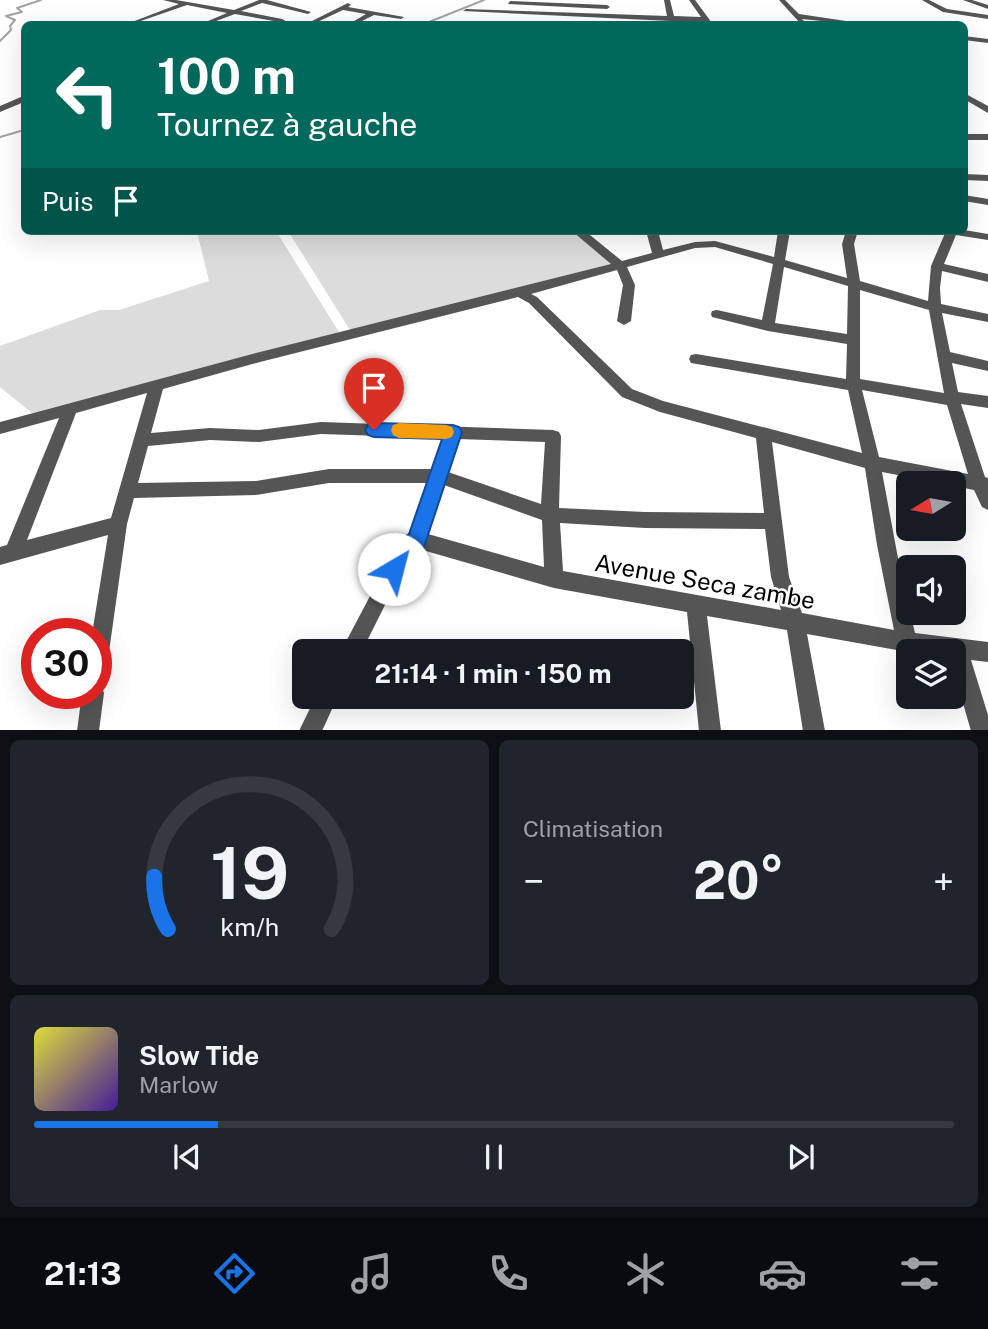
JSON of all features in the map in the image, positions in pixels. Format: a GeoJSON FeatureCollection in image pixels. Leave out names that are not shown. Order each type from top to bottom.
{"type":"FeatureCollection","features":[{"type":"Feature","properties":{"kind":"street"},"geometry":{"type":"LineString","coordinates":[[166,0],[275,21]]}},
{"type":"Feature","properties":{"kind":"street"},"geometry":{"type":"LineString","coordinates":[[139,21],[197,0]]}},
{"type":"Feature","properties":{"kind":"street"},"geometry":{"type":"LineString","coordinates":[[315,21],[358,0]]}},
{"type":"Feature","properties":{"kind":"street"},"geometry":{"type":"LineString","coordinates":[[667,0],[671,18]]}},
{"type":"Feature","properties":{"kind":"street"},"geometry":{"type":"LineString","coordinates":[[692,0],[706,21]]}},
{"type":"Feature","properties":{"kind":"street"},"geometry":{"type":"LineString","coordinates":[[782,0],[801,21]]}},
{"type":"Feature","properties":{"kind":"street"},"geometry":{"type":"LineString","coordinates":[[925,0],[945,11],[988,17]]}},
{"type":"Feature","properties":{"kind":"street"},"geometry":{"type":"LineString","coordinates":[[966,0],[988,7]]}},
{"type":"Feature","properties":{"kind":"street"},"geometry":{"type":"LineString","coordinates":[[212,21],[262,1],[311,10],[290,21]]}},
{"type":"Feature","properties":{"kind":"street"},"geometry":{"type":"LineString","coordinates":[[976,3],[988,1]]}},
{"type":"Feature","properties":{"kind":"street"},"geometry":{"type":"LineString","coordinates":[[510,3],[606,3],[607,17]]}},
{"type":"Feature","properties":{"kind":"street"},"geometry":{"type":"LineString","coordinates":[[342,8],[401,17]]}},
{"type":"Feature","properties":{"kind":"street"},"geometry":{"type":"LineString","coordinates":[[466,11],[599,20],[607,17],[634,21],[671,18],[698,21]]}},
{"type":"Feature","properties":{"kind":"street"},"geometry":{"type":"LineString","coordinates":[[358,21],[373,12]]}},
{"type":"Feature","properties":{"kind":"street"},"geometry":{"type":"LineString","coordinates":[[493,21],[495,12]]}},
{"type":"Feature","properties":{"kind":"street"},"geometry":{"type":"LineString","coordinates":[[796,16],[838,21]]}},
{"type":"Feature","properties":{"kind":"street"},"geometry":{"type":"LineString","coordinates":[[968,38],[988,41]]}},
{"type":"Feature","properties":{"kind":"street"},"geometry":{"type":"LineString","coordinates":[[968,97],[986,108]]}},
{"type":"Feature","properties":{"kind":"street"},"geometry":{"type":"LineString","coordinates":[[0,109],[21,100]]}},
{"type":"Feature","properties":{"kind":"street"},"geometry":{"type":"LineString","coordinates":[[968,108],[986,108]]}},
{"type":"Feature","properties":{"kind":"street"},"geometry":{"type":"LineString","coordinates":[[968,136],[988,136]]}},
{"type":"Feature","properties":{"kind":"street"},"geometry":{"type":"LineString","coordinates":[[968,177],[988,178]]}},
{"type":"Feature","properties":{"kind":"street"},"geometry":{"type":"LineString","coordinates":[[968,199],[988,202]]}},
{"type":"Feature","properties":{"kind":"street"},"geometry":{"type":"LineString","coordinates":[[968,234],[988,237]]}},
{"type":"Feature","properties":{"kind":"street"},"geometry":{"type":"LineString","coordinates":[[583,235],[621,266],[629,285],[624,321]]}},
{"type":"Feature","properties":{"kind":"street"},"geometry":{"type":"LineString","coordinates":[[598,247],[599,235]]}},
{"type":"Feature","properties":{"kind":"street"},"geometry":{"type":"LineString","coordinates":[[653,235],[658,254]]}},
{"type":"Feature","properties":{"kind":"street"},"geometry":{"type":"LineString","coordinates":[[768,326],[772,288],[783,235]]}},
{"type":"Feature","properties":{"kind":"street"},"geometry":{"type":"LineString","coordinates":[[851,235],[848,244],[854,284],[853,385],[872,463],[906,639]]}},
{"type":"Feature","properties":{"kind":"street"},"geometry":{"type":"LineString","coordinates":[[950,235],[937,265],[935,307],[953,398],[988,502]]}},
{"type":"Feature","properties":{"kind":"street"},"geometry":{"type":"LineString","coordinates":[[0,428],[621,266],[716,238],[779,263],[935,307],[988,318]]}},
{"type":"Feature","properties":{"kind":"street"},"geometry":{"type":"LineString","coordinates":[[937,265],[988,278]]}},
{"type":"Feature","properties":{"kind":"street"},"geometry":{"type":"LineString","coordinates":[[519,293],[533,300],[627,393],[660,406],[872,463],[984,484]]}},
{"type":"Feature","properties":{"kind":"street"},"geometry":{"type":"LineString","coordinates":[[718,314],[768,326],[853,340]]}},
{"type":"Feature","properties":{"kind":"street"},"geometry":{"type":"LineString","coordinates":[[943,356],[988,366]]}},
{"type":"Feature","properties":{"kind":"street"},"geometry":{"type":"LineString","coordinates":[[696,359],[853,385],[988,402]]}},
{"type":"Feature","properties":{"kind":"street"},"geometry":{"type":"LineString","coordinates":[[104,618],[118,524],[157,385]]}},
{"type":"Feature","properties":{"kind":"street"},"geometry":{"type":"LineString","coordinates":[[7,554],[70,409]]}},
{"type":"Feature","properties":{"kind":"street"},"geometry":{"type":"LineString","coordinates":[[141,440],[210,434],[258,436],[321,428],[553,436],[550,515],[554,579]]}},
{"type":"Feature","properties":{"kind":"street"},"geometry":{"type":"LineString","coordinates":[[357,639],[403,551],[417,540],[453,432]]}},
{"type":"Feature","properties":{"kind":"street"},"geometry":{"type":"LineString","coordinates":[[763,434],[780,577],[795,622],[814,730]]}},
{"type":"Feature","properties":{"kind":"street"},"geometry":{"type":"LineString","coordinates":[[127,491],[256,488],[329,476],[438,476],[550,515],[645,520],[772,521]]}},
{"type":"Feature","properties":{"kind":"street"},"geometry":{"type":"LineString","coordinates":[[7,554],[118,524]]}},
{"type":"Feature","properties":{"kind":"street","name":"Avenue Seca zambe"},"geometry":{"type":"LineString","coordinates":[[417,540],[554,579],[896,640]]}},
{"type":"Feature","properties":{"kind":"street"},"geometry":{"type":"LineString","coordinates":[[696,605],[709,730]]}},
{"type":"Feature","properties":{"kind":"street","name":"Avenue Seca zambe"},"geometry":{"type":"LineString","coordinates":[[966,650],[988,652]]}},
{"type":"Feature","properties":{"kind":"street"},"geometry":{"type":"LineString","coordinates":[[966,678],[982,730]]}},
{"type":"Feature","properties":{"kind":"street"},"geometry":{"type":"LineString","coordinates":[[88,730],[91,709]]}},
{"type":"Feature","properties":{"kind":"street"},"geometry":{"type":"LineString","coordinates":[[310,730],[321,709]]}},
{"type":"Feature","properties":{"kind":"shaded area"},"geometry":{"type":"Polygon","coordinates":[[[198,235],[278,235],[339,332],[32,413],[0,387],[0,346],[100,310],[119,310],[209,281],[198,235]]]}},
{"type":"Feature","properties":{"kind":"shaded area"},"geometry":{"type":"Polygon","coordinates":[[[291,235],[578,235],[618,265],[350,330],[291,235]]]}},
{"type":"Feature","properties":{"kind":"waterway"},"geometry":{"type":"LineString","coordinates":[[0,41],[11,30],[10,26],[15,20],[6,16],[22,12],[17,8],[41,0]]}},
{"type":"Feature","properties":{"kind":"waterway"},"geometry":{"type":"LineString","coordinates":[[432,21],[484,0]]}},
{"type":"Feature","properties":{"kind":"waterway"},"geometry":{"type":"LineString","coordinates":[[0,137],[21,131]]}},
{"type":"Feature","properties":{"kind":"slow traffic"},"geometry":{"type":"LineString","coordinates":[[399,430],[446,432]]}},
{"type":"Feature","properties":{"kind":"route"},"geometry":{"type":"LineString","coordinates":[[374,430],[453,432],[417,540],[403,551],[394,569]]}}]}
